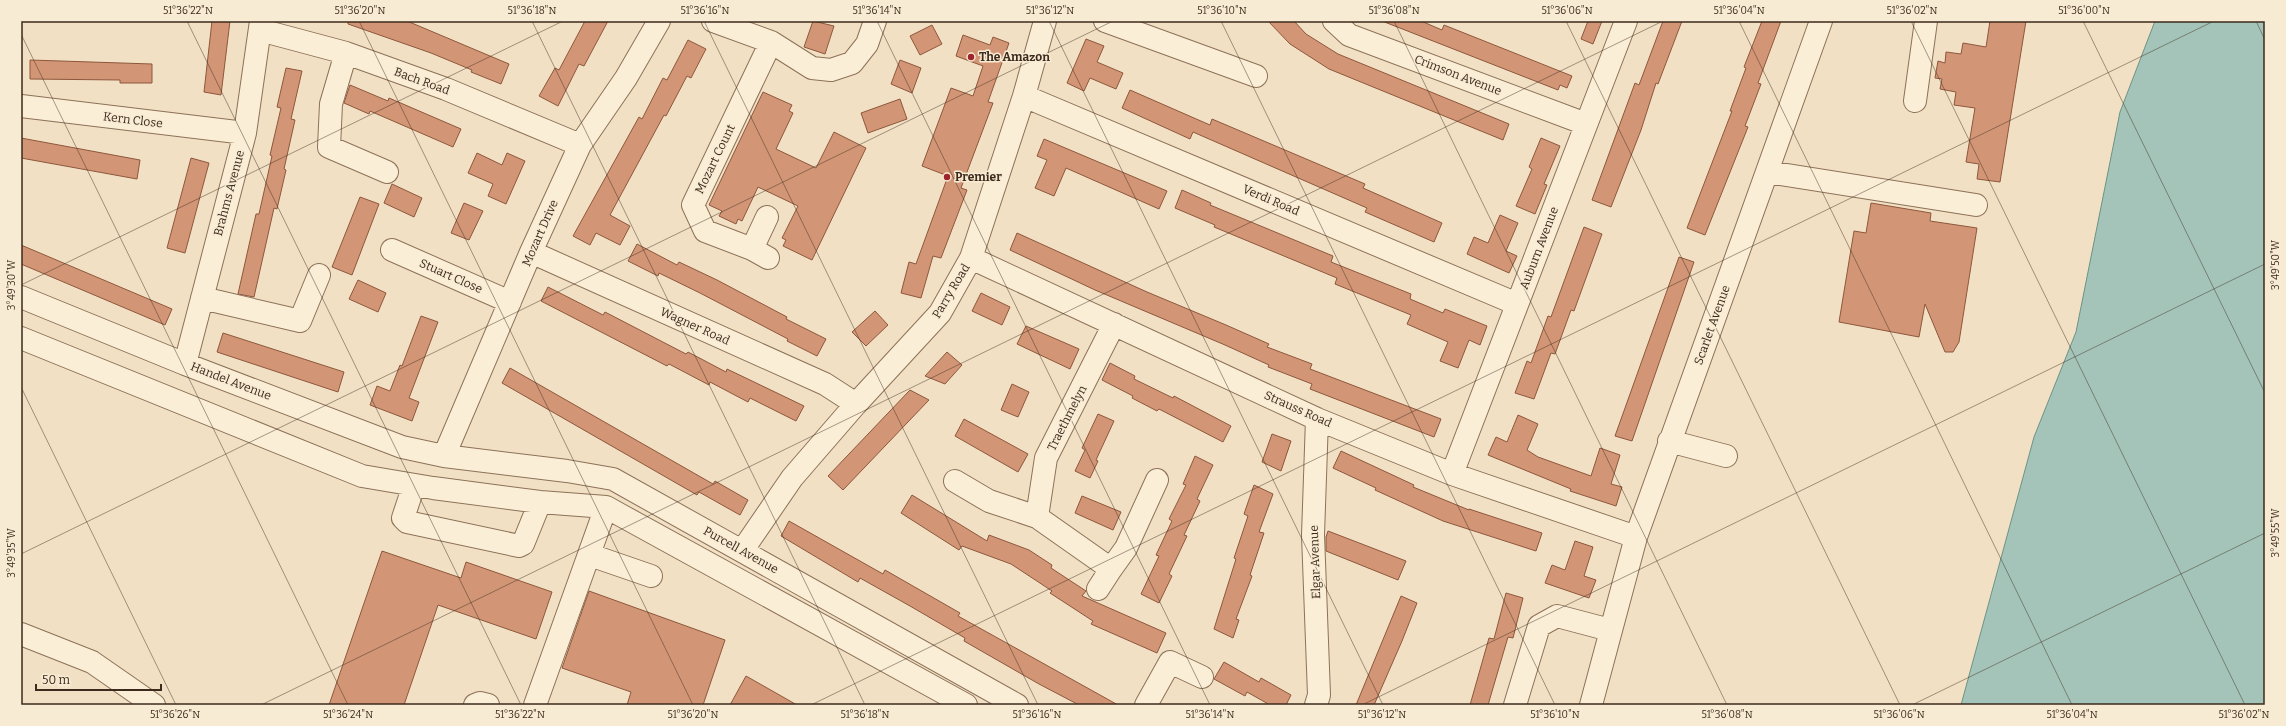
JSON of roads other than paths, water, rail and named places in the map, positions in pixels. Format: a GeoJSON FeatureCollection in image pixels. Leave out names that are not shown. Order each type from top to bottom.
{"type":"FeatureCollection","features":[{"type":"Feature","properties":{"kind":"street","name":"Mozart Drive"},"geometry":{"type":"LineString","coordinates":[[444,456],[531,252],[580,145],[626,78],[659,21]]}},
{"type":"Feature","properties":{"kind":"street"},"geometry":{"type":"LineString","coordinates":[[713,21],[771,42],[812,68],[830,70],[852,63],[867,44],[875,21]]}},
{"type":"Feature","properties":{"kind":"street","name":"Parry Road"},"geometry":{"type":"LineString","coordinates":[[742,551],[792,478],[856,404],[940,313],[971,258],[1024,96],[1045,21]]}},
{"type":"Feature","properties":{"kind":"street"},"geometry":{"type":"LineString","coordinates":[[1105,21],[1256,76]]}},
{"type":"Feature","properties":{"kind":"street","name":"Crimson Avenue"},"geometry":{"type":"LineString","coordinates":[[1334,21],[1349,34],[1586,124]]}},
{"type":"Feature","properties":{"kind":"street","name":"Auburn Avenue"},"geometry":{"type":"LineString","coordinates":[[1452,474],[1626,21]]}},
{"type":"Feature","properties":{"kind":"street","name":"Scarlet Avenue"},"geometry":{"type":"LineString","coordinates":[[1591,705],[1636,537],[1669,441],[1768,172],[1821,21]]}},
{"type":"Feature","properties":{"kind":"street"},"geometry":{"type":"LineString","coordinates":[[1915,101],[1926,21]]}},
{"type":"Feature","properties":{"kind":"street","name":"Bach Road"},"geometry":{"type":"LineString","coordinates":[[261,25],[346,52],[446,89],[580,145]]}},
{"type":"Feature","properties":{"kind":"street","name":"Brahms Avenue"},"geometry":{"type":"LineString","coordinates":[[185,364],[245,133],[261,25]]}},
{"type":"Feature","properties":{"kind":"street","name":"Mozart Count"},"geometry":{"type":"LineString","coordinates":[[767,217],[760,254],[705,230],[693,205],[771,42]]}},
{"type":"Feature","properties":{"kind":"street"},"geometry":{"type":"LineString","coordinates":[[346,52],[331,104],[329,148],[387,172]]}},
{"type":"Feature","properties":{"kind":"street","name":"Verdi Road"},"geometry":{"type":"LineString","coordinates":[[1024,96],[1518,304]]}},
{"type":"Feature","properties":{"kind":"street","name":"Kern Close"},"geometry":{"type":"LineString","coordinates":[[21,106],[245,133]]}},
{"type":"Feature","properties":{"kind":"street"},"geometry":{"type":"LineString","coordinates":[[1768,172],[1976,205]]}},
{"type":"Feature","properties":{"kind":"street","name":"Stuart Close"},"geometry":{"type":"LineString","coordinates":[[388,248],[510,302]]}},
{"type":"Feature","properties":{"kind":"street","name":"Wagner Road"},"geometry":{"type":"LineString","coordinates":[[531,252],[826,384],[856,404]]}},
{"type":"Feature","properties":{"kind":"street","name":"Strauss Road"},"geometry":{"type":"LineString","coordinates":[[971,258],[1317,419],[1452,474],[1636,537]]}},
{"type":"Feature","properties":{"kind":"street"},"geometry":{"type":"LineString","coordinates":[[202,298],[300,321],[319,275]]}},
{"type":"Feature","properties":{"kind":"street","name":"Handel Avenue"},"geometry":{"type":"LineString","coordinates":[[21,297],[185,364],[402,447],[444,456]]}},
{"type":"Feature","properties":{"kind":"street","name":"Traethmelyn"},"geometry":{"type":"LineString","coordinates":[[1027,513],[1046,458],[1114,324]]}},
{"type":"Feature","properties":{"kind":"street"},"geometry":{"type":"LineString","coordinates":[[21,338],[362,476],[414,485],[540,502],[606,507],[966,705]]}},
{"type":"Feature","properties":{"kind":"street","name":"Elgar Avenue"},"geometry":{"type":"LineString","coordinates":[[1316,705],[1319,695],[1313,535],[1317,419]]}},
{"type":"Feature","properties":{"kind":"street"},"geometry":{"type":"LineString","coordinates":[[1669,441],[1726,456]]}},
{"type":"Feature","properties":{"kind":"street","name":"Purcell Avenue"},"geometry":{"type":"LineString","coordinates":[[444,456],[567,471],[613,479],[1018,705]]}},
{"type":"Feature","properties":{"kind":"street"},"geometry":{"type":"LineString","coordinates":[[1098,589],[1126,548],[1157,480]]}},
{"type":"Feature","properties":{"kind":"street"},"geometry":{"type":"LineString","coordinates":[[955,481],[989,501],[1027,513],[1111,569]]}},
{"type":"Feature","properties":{"kind":"street"},"geometry":{"type":"LineString","coordinates":[[414,485],[403,518],[407,522],[519,546],[522,544],[540,502]]}},
{"type":"Feature","properties":{"kind":"street"},"geometry":{"type":"LineString","coordinates":[[535,705],[606,507]]}},
{"type":"Feature","properties":{"kind":"street"},"geometry":{"type":"LineString","coordinates":[[590,555],[651,576]]}},
{"type":"Feature","properties":{"kind":"street"},"geometry":{"type":"LineString","coordinates":[[1515,705],[1539,626],[1557,616],[1610,630]]}},
{"type":"Feature","properties":{"kind":"street"},"geometry":{"type":"LineString","coordinates":[[21,634],[92,662],[154,705]]}},
{"type":"Feature","properties":{"kind":"street"},"geometry":{"type":"LineString","coordinates":[[1146,705],[1170,662],[1202,677]]}},
{"type":"Feature","properties":{"kind":"street"},"geometry":{"type":"LineString","coordinates":[[475,705],[480,703],[488,705]]}},
{"type":"Feature","properties":{"kind":"water"},"geometry":{"type":"Polygon","coordinates":[[[2155,21],[2265,21],[2265,705],[1961,705],[2034,437],[2076,332],[2120,112],[2155,21]]]}},
{"type":"Feature","properties":{"kind":"place","name":"The Amazon"},"geometry":{"type":"Point","coordinates":[971,57]}},
{"type":"Feature","properties":{"kind":"place","name":"Premier"},"geometry":{"type":"Point","coordinates":[947,177]}}]}
